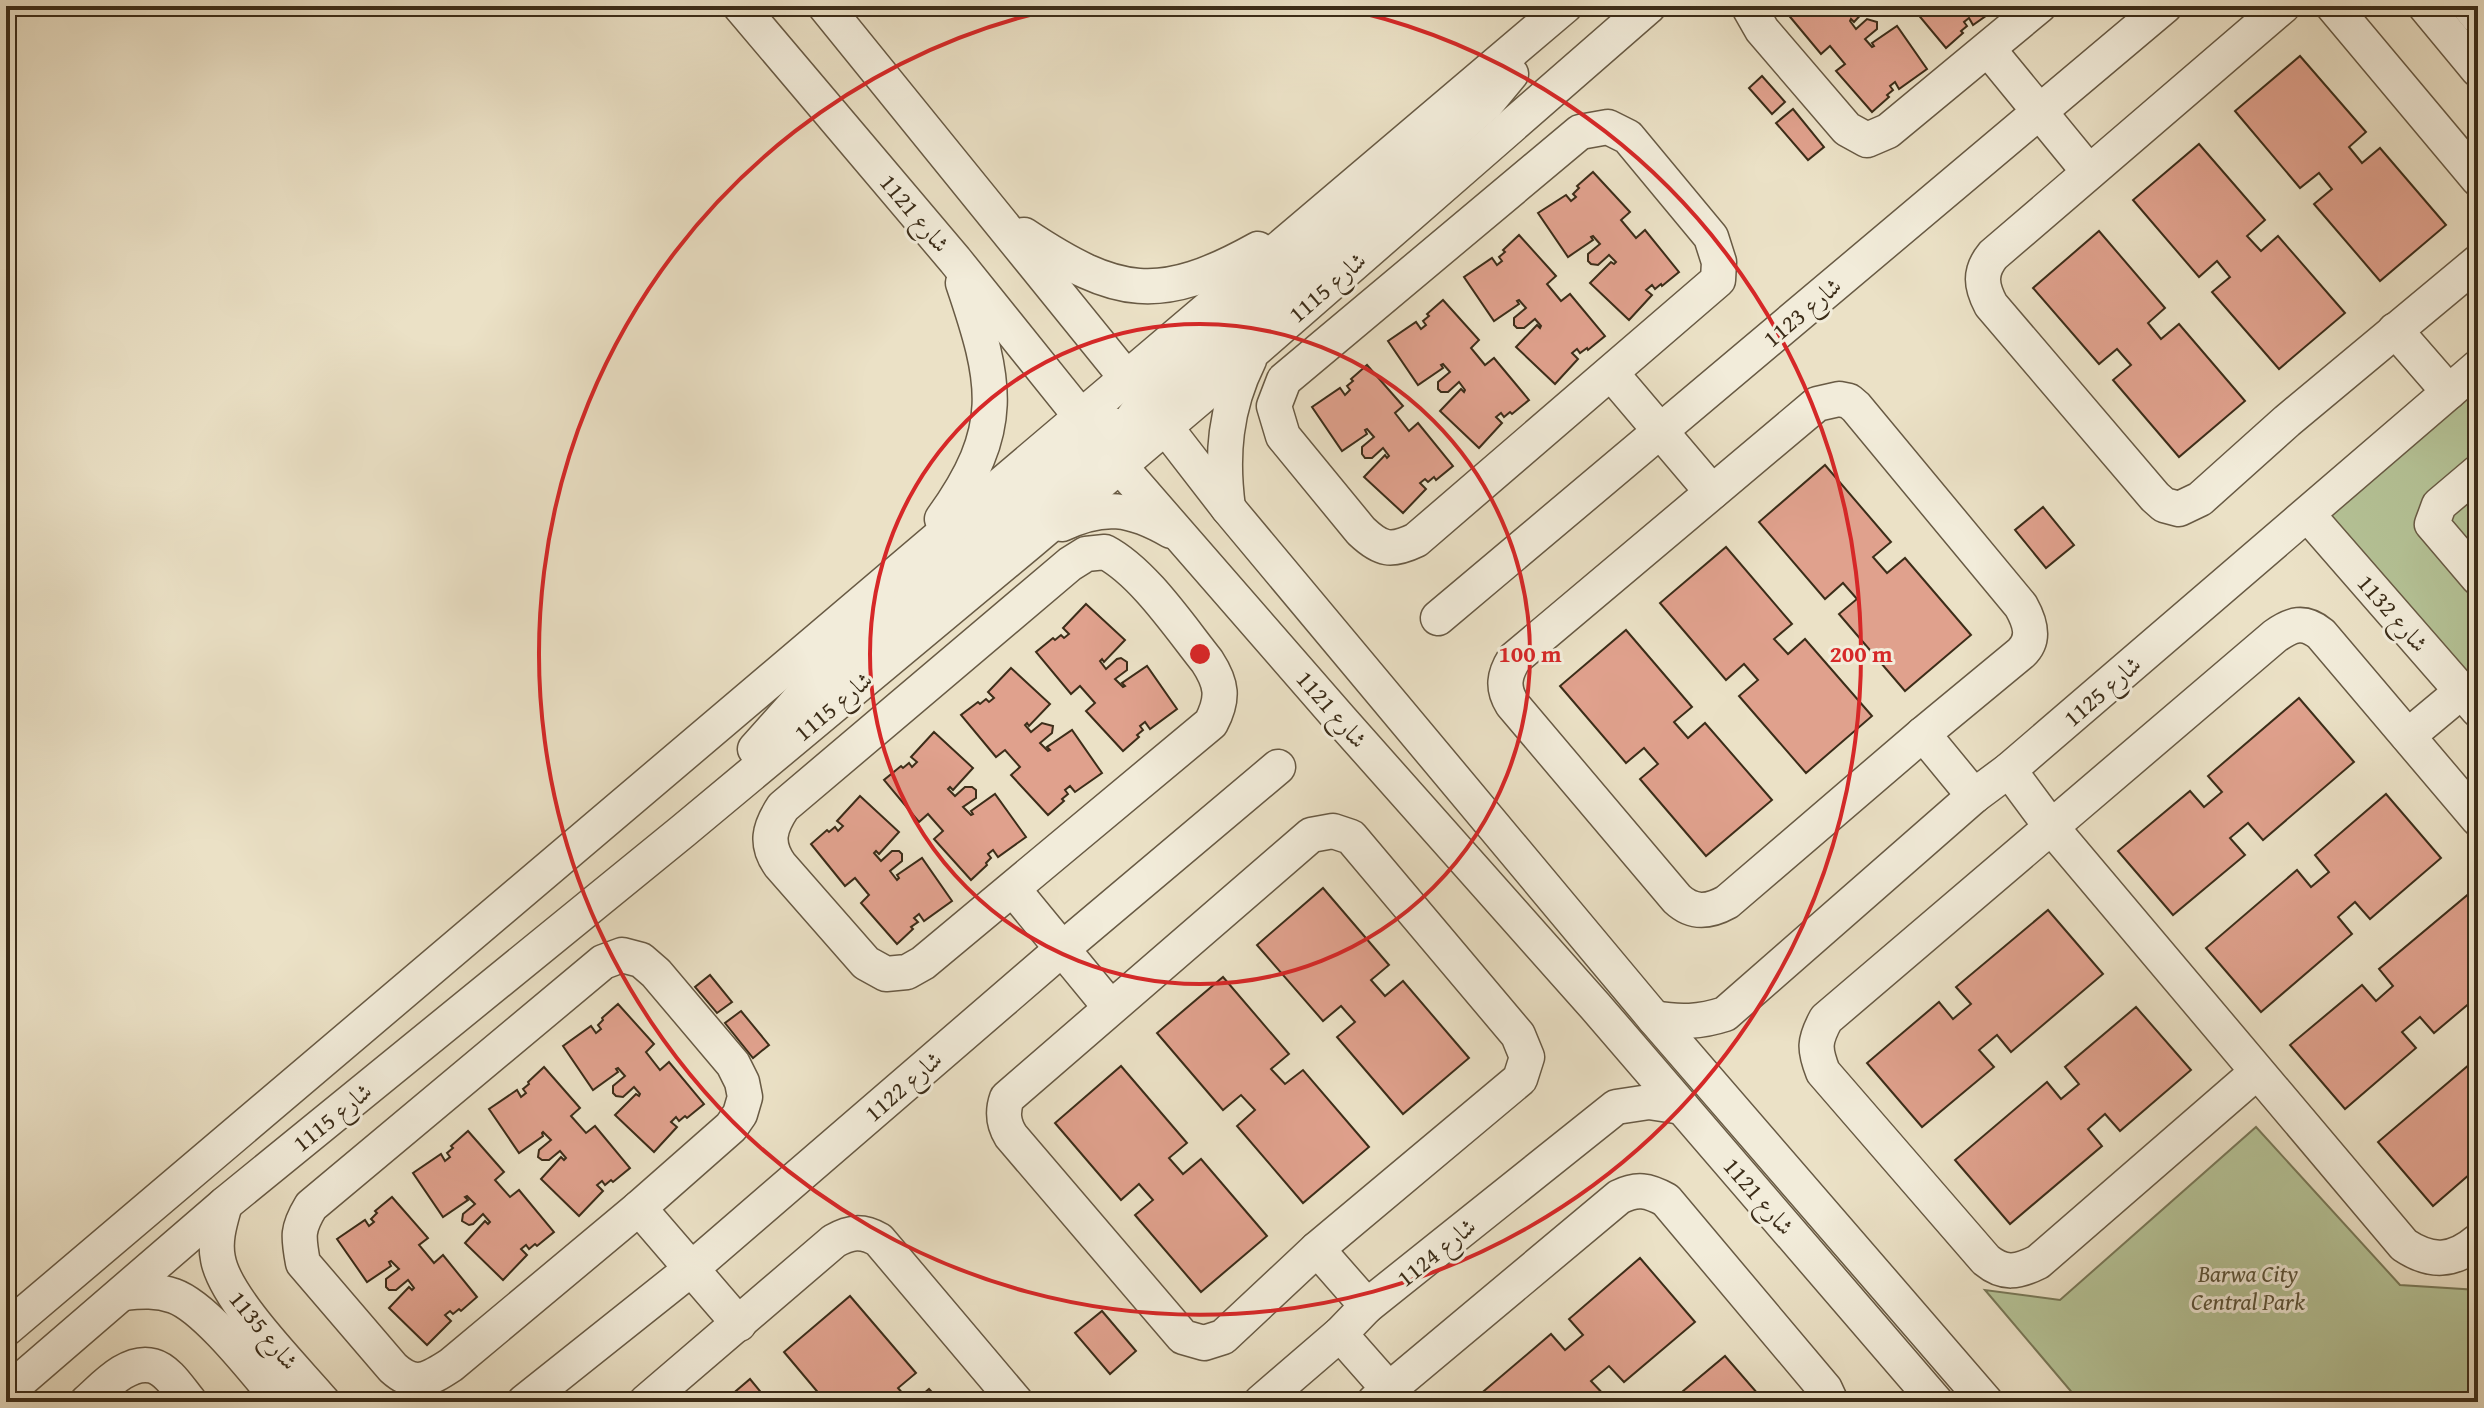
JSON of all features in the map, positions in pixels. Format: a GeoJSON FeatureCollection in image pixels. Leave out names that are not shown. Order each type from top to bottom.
{"type":"FeatureCollection","features":[{"type":"Feature","properties":{"kind":"street","name":"شارع 1121"},"geometry":{"type":"LineString","coordinates":[[740,6],[955,260],[1120,466],[1625,1041],[1936,1402]]}},
{"type":"Feature","properties":{"kind":"street","name":"شارع 1121"},"geometry":{"type":"LineString","coordinates":[[825,6],[1228,508],[1654,1018],[1986,1402]]}},
{"type":"Feature","properties":{"kind":"street"},"geometry":{"type":"LineString","coordinates":[[683,831],[806,692],[1090,428],[1112,427],[1125,398],[1146,403],[1487,103],[1565,6]]}},
{"type":"Feature","properties":{"kind":"street","name":"شارع 1115"},"geometry":{"type":"LineString","coordinates":[[6,1393],[225,1204],[683,831],[1120,466],[1146,403],[1315,217],[1565,6]]}},
{"type":"Feature","properties":{"kind":"street","name":"شارع 1115"},"geometry":{"type":"LineString","coordinates":[[1146,403],[1253,352],[1649,6]]}},
{"type":"Feature","properties":{"kind":"street"},"geometry":{"type":"LineString","coordinates":[[1751,6],[1762,30],[1847,129],[1867,140],[1888,131],[2039,6]]}},
{"type":"Feature","properties":{"kind":"street","name":"شارع 1123"},"geometry":{"type":"LineString","coordinates":[[1438,618],[2165,6]]}},
{"type":"Feature","properties":{"kind":"street"},"geometry":{"type":"LineString","coordinates":[[2283,6],[1993,255],[1982,270],[1984,290],[1991,305],[2164,505],[2179,509],[2193,504],[2478,262]]}},
{"type":"Feature","properties":{"kind":"street"},"geometry":{"type":"LineString","coordinates":[[2333,6],[2478,179]]}},
{"type":"Feature","properties":{"kind":"street"},"geometry":{"type":"LineString","coordinates":[[2425,6],[2478,70]]}},
{"type":"Feature","properties":{"kind":"street"},"geometry":{"type":"LineString","coordinates":[[2469,6],[2478,17]]}},
{"type":"Feature","properties":{"kind":"street"},"geometry":{"type":"LineString","coordinates":[[1988,49],[2089,172]]}},
{"type":"Feature","properties":{"kind":"street"},"geometry":{"type":"LineString","coordinates":[[1608,127],[1628,137],[1711,237],[1719,262],[1718,280],[1611,373],[1416,540],[1402,547],[1385,548],[1361,531],[1283,436],[1274,406],[1284,380],[1544,162],[1580,132],[1608,127]]}},
{"type":"Feature","properties":{"kind":"street"},"geometry":{"type":"LineString","coordinates":[[994,215],[1063,262],[1115,283],[1138,287],[1170,285],[1206,276],[1315,217]]}},
{"type":"Feature","properties":{"kind":"street"},"geometry":{"type":"LineString","coordinates":[[913,558],[964,489],[986,435],[991,394],[986,359],[955,260]]}},
{"type":"Feature","properties":{"kind":"street"},"geometry":{"type":"LineString","coordinates":[[2395,330],[2449,392]]}},
{"type":"Feature","properties":{"kind":"street"},"geometry":{"type":"LineString","coordinates":[[1228,508],[1224,467],[1227,425],[1233,398],[1253,352]]}},
{"type":"Feature","properties":{"kind":"street","name":"شارع 1125"},"geometry":{"type":"LineString","coordinates":[[1708,1081],[1713,1045],[1725,1014],[1974,796],[2009,770],[2478,367]]}},
{"type":"Feature","properties":{"kind":"street"},"geometry":{"type":"LineString","coordinates":[[1611,373],[1712,492]]}},
{"type":"Feature","properties":{"kind":"street"},"geometry":{"type":"LineString","coordinates":[[1839,399],[1849,401],[1856,407],[2021,606],[2029,623],[2027,647],[1923,734],[1727,902],[1711,910],[1697,910],[1677,899],[1512,704],[1505,681],[1506,673],[1514,659],[1817,404],[1839,399]]}},
{"type":"Feature","properties":{"kind":"street","name":"شارع 1115"},"geometry":{"type":"LineString","coordinates":[[6,1329],[913,558],[1090,428]]}},
{"type":"Feature","properties":{"kind":"street"},"geometry":{"type":"LineString","coordinates":[[2478,472],[2439,505],[2432,524],[2478,578]]}},
{"type":"Feature","properties":{"kind":"street"},"geometry":{"type":"LineString","coordinates":[[1030,542],[1089,513],[1117,510],[1155,522],[1182,537]]}},
{"type":"Feature","properties":{"kind":"street","name":"شارع 1132"},"geometry":{"type":"LineString","coordinates":[[2308,515],[2470,700]]}},
{"type":"Feature","properties":{"kind":"street"},"geometry":{"type":"LineString","coordinates":[[1105,552],[1120,560],[1136,575],[1207,661],[1220,687],[1220,706],[1211,723],[1013,889],[923,963],[907,972],[886,974],[866,963],[780,865],[773,854],[769,837],[773,821],[783,807],[1070,564],[1086,554],[1105,552]]}},
{"type":"Feature","properties":{"kind":"street"},"geometry":{"type":"LineString","coordinates":[[2257,1072],[2038,1262],[2023,1269],[2007,1270],[1996,1268],[1986,1260],[1823,1072],[1815,1051],[1818,1034],[1826,1019],[2275,636],[2299,623],[2311,626],[2321,634],[2478,819]]}},
{"type":"Feature","properties":{"kind":"street"},"geometry":{"type":"LineString","coordinates":[[2408,736],[2470,700]]}},
{"type":"Feature","properties":{"kind":"street"},"geometry":{"type":"LineString","coordinates":[[1923,734],[1974,796]]}},
{"type":"Feature","properties":{"kind":"street","name":"شارع 1122"},"geometry":{"type":"LineString","coordinates":[[524,1402],[691,1269],[1278,767]]}},
{"type":"Feature","properties":{"kind":"street"},"geometry":{"type":"LineString","coordinates":[[2009,770],[2052,828],[2404,1245],[2419,1255],[2436,1258],[2459,1253],[2478,1241]]}},
{"type":"Feature","properties":{"kind":"street"},"geometry":{"type":"LineString","coordinates":[[1333,831],[1351,837],[1518,1035],[1527,1057],[1520,1079],[1317,1249],[1223,1337],[1204,1343],[1183,1337],[1011,1136],[1003,1119],[1007,1098],[1110,1007],[1311,835],[1333,831]]}},
{"type":"Feature","properties":{"kind":"street"},"geometry":{"type":"LineString","coordinates":[[1013,889],[1110,1007]]}},
{"type":"Feature","properties":{"kind":"street"},"geometry":{"type":"LineString","coordinates":[[622,955],[641,960],[656,973],[733,1064],[745,1097],[740,1114],[731,1127],[639,1208],[451,1365],[433,1377],[417,1381],[404,1378],[393,1368],[312,1276],[303,1263],[299,1242],[301,1222],[311,1206],[603,962],[622,955]]}},
{"type":"Feature","properties":{"kind":"street"},"geometry":{"type":"LineString","coordinates":[[1654,1018],[1690,1022],[1725,1014]]}},
{"type":"Feature","properties":{"kind":"street"},"geometry":{"type":"LineString","coordinates":[[1625,1041],[1625,1074],[1616,1107],[1649,1102],[1682,1107]]}},
{"type":"Feature","properties":{"kind":"street","name":"شارع 1124"},"geometry":{"type":"LineString","coordinates":[[1261,1402],[1340,1334],[1367,1306],[1616,1107]]}},
{"type":"Feature","properties":{"kind":"street"},"geometry":{"type":"LineString","coordinates":[[1340,1334],[1388,1398],[1619,1197],[1634,1190],[1651,1192],[1666,1200],[1825,1389],[1831,1402]]}},
{"type":"Feature","properties":{"kind":"street","name":"شارع 1135"},"geometry":{"type":"LineString","coordinates":[[225,1204],[217,1240],[218,1260],[227,1284],[323,1402]]}},
{"type":"Feature","properties":{"kind":"street"},"geometry":{"type":"LineString","coordinates":[[639,1208],[739,1324]]}},
{"type":"Feature","properties":{"kind":"street"},"geometry":{"type":"LineString","coordinates":[[646,1402],[834,1241],[860,1232],[879,1240],[1016,1402]]}},
{"type":"Feature","properties":{"kind":"street"},"geometry":{"type":"LineString","coordinates":[[1317,1249],[1367,1306]]}},
{"type":"Feature","properties":{"kind":"street","name":"شارع 1135"},"geometry":{"type":"LineString","coordinates":[[124,1293],[159,1292],[177,1297],[200,1313],[230,1343],[281,1402]]}},
{"type":"Feature","properties":{"kind":"street"},"geometry":{"type":"LineString","coordinates":[[87,1402],[124,1371],[141,1365],[155,1366],[162,1371],[190,1402]]}},
{"type":"Feature","properties":{"kind":"green space"},"geometry":{"type":"Polygon","coordinates":[[[2478,379],[2478,708],[2308,515],[2478,379]]]}},
{"type":"Feature","properties":{"kind":"green space","name":"Barwa City Central Park"},"geometry":{"type":"Polygon","coordinates":[[[2256,1127],[2400,1285],[2478,1290],[2478,1402],[2080,1402],[1985,1290],[2060,1300],[2256,1127]]]}},
{"type":"Feature","properties":{"kind":"building"},"geometry":{"type":"Polygon","coordinates":[[[1793,6],[1869,6],[1854,22],[1850,21],[1856,29],[1867,19],[1877,22],[1877,29],[1865,39],[1872,47],[1872,43],[1897,26],[1927,69],[1899,89],[1895,82],[1890,86],[1893,90],[1887,95],[1889,97],[1872,112],[1836,71],[1845,64],[1830,46],[1821,54],[1786,12],[1793,6]]]}},
{"type":"Feature","properties":{"kind":"building"},"geometry":{"type":"Polygon","coordinates":[[[1911,6],[2000,6],[1973,25],[1969,18],[1964,22],[1967,26],[1961,31],[1963,33],[1946,48],[1911,6]]]}},
{"type":"Feature","properties":{"kind":"building"},"geometry":{"type":"Polygon","coordinates":[[[2300,56],[2366,132],[2349,147],[2362,163],[2380,148],[2446,225],[2380,281],[2314,204],[2332,189],[2319,173],[2300,188],[2235,111],[2300,56]]]}},
{"type":"Feature","properties":{"kind":"building"},"geometry":{"type":"Polygon","coordinates":[[[1762,76],[1785,102],[1772,114],[1749,88],[1762,76]]]}},
{"type":"Feature","properties":{"kind":"building"},"geometry":{"type":"Polygon","coordinates":[[[1793,109],[1824,147],[1808,160],[1776,123],[1793,109]]]}},
{"type":"Feature","properties":{"kind":"building"},"geometry":{"type":"Polygon","coordinates":[[[2199,144],[2265,220],[2247,236],[2261,251],[2278,236],[2345,313],[2279,369],[2212,292],[2230,277],[2217,261],[2199,277],[2133,200],[2199,144]]]}},
{"type":"Feature","properties":{"kind":"building"},"geometry":{"type":"Polygon","coordinates":[[[1593,172],[1630,212],[1621,220],[1636,238],[1645,230],[1679,272],[1662,286],[1655,289],[1652,285],[1646,290],[1652,295],[1629,320],[1590,283],[1611,262],[1616,262],[1609,255],[1598,265],[1588,261],[1588,254],[1600,244],[1593,236],[1593,240],[1568,257],[1538,213],[1566,195],[1571,201],[1576,197],[1573,194],[1579,188],[1577,186],[1593,172]]]}},
{"type":"Feature","properties":{"kind":"building"},"geometry":{"type":"Polygon","coordinates":[[[2099,231],[2165,308],[2148,323],[2161,339],[2179,324],[2245,401],[2179,457],[2113,380],[2131,365],[2117,349],[2099,364],[2033,288],[2099,231]]]}},
{"type":"Feature","properties":{"kind":"building"},"geometry":{"type":"Polygon","coordinates":[[[1519,235],[1556,276],[1547,284],[1561,301],[1570,294],[1605,336],[1588,350],[1580,353],[1577,349],[1572,353],[1578,359],[1555,384],[1516,347],[1537,325],[1541,326],[1535,319],[1524,328],[1514,325],[1514,318],[1526,308],[1519,300],[1519,304],[1494,321],[1464,277],[1492,258],[1497,265],[1502,261],[1499,257],[1505,252],[1503,250],[1519,235]]]}},
{"type":"Feature","properties":{"kind":"building"},"geometry":{"type":"Polygon","coordinates":[[[1443,300],[1479,340],[1471,348],[1485,365],[1494,358],[1529,400],[1512,414],[1510,412],[1504,417],[1501,413],[1496,417],[1502,423],[1479,448],[1440,411],[1461,389],[1464,392],[1459,382],[1448,392],[1438,389],[1438,382],[1450,372],[1443,364],[1443,368],[1418,385],[1388,341],[1416,322],[1421,329],[1426,325],[1423,321],[1429,316],[1427,314],[1443,300]]]}},
{"type":"Feature","properties":{"kind":"building"},"geometry":{"type":"Polygon","coordinates":[[[1367,365],[1403,406],[1395,413],[1409,431],[1418,423],[1453,466],[1436,480],[1434,477],[1420,483],[1426,489],[1403,513],[1364,477],[1385,455],[1387,458],[1389,456],[1383,448],[1372,458],[1365,458],[1362,447],[1374,437],[1367,429],[1367,434],[1342,451],[1312,407],[1340,388],[1345,395],[1350,390],[1347,386],[1353,381],[1351,379],[1367,365]]]}},
{"type":"Feature","properties":{"kind":"building"},"geometry":{"type":"Polygon","coordinates":[[[1825,465],[1891,542],[1873,557],[1887,573],[1905,558],[1971,635],[1905,691],[1839,614],[1857,599],[1843,583],[1825,599],[1759,522],[1825,465]]]}},
{"type":"Feature","properties":{"kind":"building"},"geometry":{"type":"Polygon","coordinates":[[[2043,507],[2074,545],[2046,568],[2015,530],[2043,507]]]}},
{"type":"Feature","properties":{"kind":"building"},"geometry":{"type":"Polygon","coordinates":[[[1726,547],[1792,624],[1774,639],[1788,654],[1805,639],[1872,716],[1806,773],[1739,696],[1758,680],[1744,664],[1726,680],[1660,603],[1726,547]]]}},
{"type":"Feature","properties":{"kind":"building"},"geometry":{"type":"Polygon","coordinates":[[[1086,604],[1125,640],[1104,662],[1102,659],[1100,661],[1106,669],[1117,659],[1127,662],[1127,670],[1115,679],[1123,687],[1122,683],[1147,666],[1177,709],[1150,729],[1145,722],[1140,726],[1143,730],[1137,735],[1139,737],[1123,751],[1086,711],[1095,703],[1080,686],[1071,694],[1036,652],[1053,638],[1055,640],[1061,635],[1064,638],[1069,634],[1063,628],[1086,604]]]}},
{"type":"Feature","properties":{"kind":"building"},"geometry":{"type":"Polygon","coordinates":[[[1626,630],[1692,707],[1674,722],[1688,738],[1705,723],[1772,800],[1706,856],[1640,779],[1658,764],[1644,748],[1626,763],[1560,686],[1626,630]]]}},
{"type":"Feature","properties":{"kind":"building"},"geometry":{"type":"Polygon","coordinates":[[[1011,668],[1050,704],[1029,726],[1027,723],[1025,725],[1031,732],[1042,723],[1053,726],[1052,733],[1040,743],[1048,751],[1047,747],[1072,730],[1102,773],[1075,792],[1070,786],[1065,790],[1068,794],[1062,799],[1064,801],[1048,815],[1011,775],[1020,767],[1005,750],[996,757],[961,715],[978,702],[980,704],[986,699],[989,702],[994,698],[988,692],[1011,668]]]}},
{"type":"Feature","properties":{"kind":"building"},"geometry":{"type":"Polygon","coordinates":[[[2299,698],[2354,762],[2263,840],[2248,823],[2230,838],[2245,855],[2173,915],[2118,851],[2190,791],[2204,807],[2222,792],[2208,776],[2299,698]]]}},
{"type":"Feature","properties":{"kind":"building"},"geometry":{"type":"Polygon","coordinates":[[[934,732],[973,768],[953,790],[948,789],[955,796],[965,787],[976,790],[976,798],[963,807],[971,815],[971,811],[995,794],[1026,837],[998,857],[993,850],[988,854],[991,858],[987,865],[971,880],[934,839],[943,831],[928,814],[919,822],[884,780],[901,766],[903,768],[909,763],[912,767],[917,762],[911,757],[934,732]]]}},
{"type":"Feature","properties":{"kind":"building"},"geometry":{"type":"Polygon","coordinates":[[[2386,794],[2441,858],[2370,919],[2355,902],[2338,917],[2352,934],[2261,1012],[2206,948],[2297,870],[2311,887],[2329,872],[2315,855],[2386,794]]]}},
{"type":"Feature","properties":{"kind":"building"},"geometry":{"type":"Polygon","coordinates":[[[860,796],[899,832],[879,854],[874,853],[881,861],[892,851],[902,854],[902,861],[890,871],[897,880],[897,875],[922,858],[952,901],[924,921],[919,914],[914,918],[918,922],[911,927],[913,929],[897,944],[861,903],[869,895],[855,878],[845,886],[811,844],[827,830],[829,832],[835,827],[838,831],[843,826],[837,821],[860,796]]]}},
{"type":"Feature","properties":{"kind":"building"},"geometry":{"type":"Polygon","coordinates":[[[1323,888],[1389,965],[1371,980],[1385,996],[1403,981],[1469,1058],[1403,1114],[1337,1037],[1355,1022],[1341,1006],[1323,1021],[1257,945],[1323,888]]]}},
{"type":"Feature","properties":{"kind":"building"},"geometry":{"type":"Polygon","coordinates":[[[2471,892],[2478,900],[2478,996],[2434,1033],[2420,1017],[2402,1032],[2416,1048],[2345,1109],[2290,1045],[2362,985],[2376,1001],[2393,986],[2379,969],[2471,892]]]}},
{"type":"Feature","properties":{"kind":"building"},"geometry":{"type":"Polygon","coordinates":[[[2048,910],[2103,974],[2011,1052],[1997,1035],[1979,1050],[1994,1067],[1922,1127],[1867,1063],[1939,1002],[1953,1019],[1971,1004],[1956,987],[2048,910]]]}},
{"type":"Feature","properties":{"kind":"building"},"geometry":{"type":"Polygon","coordinates":[[[710,975],[732,1002],[717,1013],[695,987],[710,975]]]}},
{"type":"Feature","properties":{"kind":"building"},"geometry":{"type":"Polygon","coordinates":[[[1223,977],[1289,1054],[1271,1069],[1285,1084],[1303,1070],[1369,1147],[1303,1203],[1237,1126],[1255,1110],[1241,1095],[1223,1110],[1157,1033],[1223,977]]]}},
{"type":"Feature","properties":{"kind":"building"},"geometry":{"type":"Polygon","coordinates":[[[618,1004],[654,1044],[646,1052],[660,1070],[669,1062],[704,1104],[687,1118],[685,1116],[679,1121],[676,1117],[671,1122],[677,1127],[654,1152],[615,1115],[636,1094],[640,1094],[634,1087],[623,1097],[613,1093],[613,1086],[625,1076],[618,1068],[618,1072],[593,1090],[563,1046],[591,1026],[596,1033],[601,1029],[598,1025],[602,1018],[618,1004]]]}},
{"type":"Feature","properties":{"kind":"building"},"geometry":{"type":"Polygon","coordinates":[[[2136,1007],[2191,1070],[2120,1131],[2105,1114],[2088,1129],[2102,1146],[2010,1224],[1955,1160],[2047,1082],[2061,1099],[2079,1084],[2065,1067],[2136,1007]]]}},
{"type":"Feature","properties":{"kind":"building"},"geometry":{"type":"Polygon","coordinates":[[[741,1011],[769,1045],[753,1058],[725,1023],[741,1011]]]}},
{"type":"Feature","properties":{"kind":"building"},"geometry":{"type":"Polygon","coordinates":[[[2470,1064],[2478,1074],[2478,1167],[2433,1206],[2378,1142],[2470,1064]]]}},
{"type":"Feature","properties":{"kind":"building"},"geometry":{"type":"Polygon","coordinates":[[[1121,1066],[1187,1143],[1169,1158],[1183,1174],[1201,1159],[1267,1236],[1201,1292],[1135,1215],[1153,1200],[1139,1184],[1121,1200],[1055,1123],[1121,1066]]]}},
{"type":"Feature","properties":{"kind":"building"},"geometry":{"type":"Polygon","coordinates":[[[544,1067],[580,1108],[571,1116],[586,1133],[595,1126],[630,1168],[613,1182],[611,1180],[605,1185],[602,1181],[597,1185],[603,1191],[579,1216],[541,1179],[561,1157],[566,1158],[560,1151],[549,1160],[538,1157],[539,1150],[551,1140],[543,1132],[543,1136],[519,1153],[489,1109],[517,1090],[521,1097],[526,1093],[523,1089],[528,1082],[544,1067]]]}},
{"type":"Feature","properties":{"kind":"building"},"geometry":{"type":"Polygon","coordinates":[[[468,1131],[504,1172],[495,1180],[510,1197],[519,1190],[554,1232],[537,1246],[535,1244],[529,1249],[526,1245],[521,1249],[527,1255],[503,1280],[465,1243],[485,1221],[490,1222],[483,1214],[473,1224],[462,1221],[463,1214],[475,1204],[467,1196],[468,1200],[443,1217],[413,1173],[441,1154],[445,1161],[450,1157],[447,1153],[453,1148],[451,1146],[468,1131]]]}},
{"type":"Feature","properties":{"kind":"building"},"geometry":{"type":"Polygon","coordinates":[[[392,1197],[428,1238],[419,1245],[434,1263],[443,1255],[477,1297],[461,1311],[459,1309],[453,1314],[450,1311],[445,1315],[451,1321],[427,1345],[389,1308],[409,1287],[414,1288],[408,1280],[396,1290],[386,1287],[386,1279],[399,1269],[391,1261],[391,1266],[367,1282],[337,1239],[365,1220],[369,1226],[374,1222],[371,1219],[377,1213],[375,1211],[392,1197]]]}},
{"type":"Feature","properties":{"kind":"building"},"geometry":{"type":"Polygon","coordinates":[[[1640,1258],[1695,1322],[1624,1382],[1609,1366],[1591,1381],[1606,1397],[1600,1402],[1471,1402],[1551,1334],[1565,1350],[1583,1335],[1569,1319],[1640,1258]]]}},
{"type":"Feature","properties":{"kind":"building"},"geometry":{"type":"Polygon","coordinates":[[[850,1296],[916,1373],[898,1388],[910,1402],[826,1402],[784,1352],[850,1296]]]}},
{"type":"Feature","properties":{"kind":"building"},"geometry":{"type":"Polygon","coordinates":[[[1102,1311],[1136,1351],[1110,1374],[1075,1333],[1102,1311]]]}},
{"type":"Feature","properties":{"kind":"building"},"geometry":{"type":"Polygon","coordinates":[[[1725,1356],[1765,1402],[1670,1402],[1725,1356]]]}},
{"type":"Feature","properties":{"kind":"building"},"geometry":{"type":"Polygon","coordinates":[[[750,1379],[769,1402],[723,1402],[750,1379]]]}},
{"type":"Feature","properties":{"kind":"building"},"geometry":{"type":"Polygon","coordinates":[[[929,1389],[941,1402],[914,1402],[929,1389]]]}}]}
